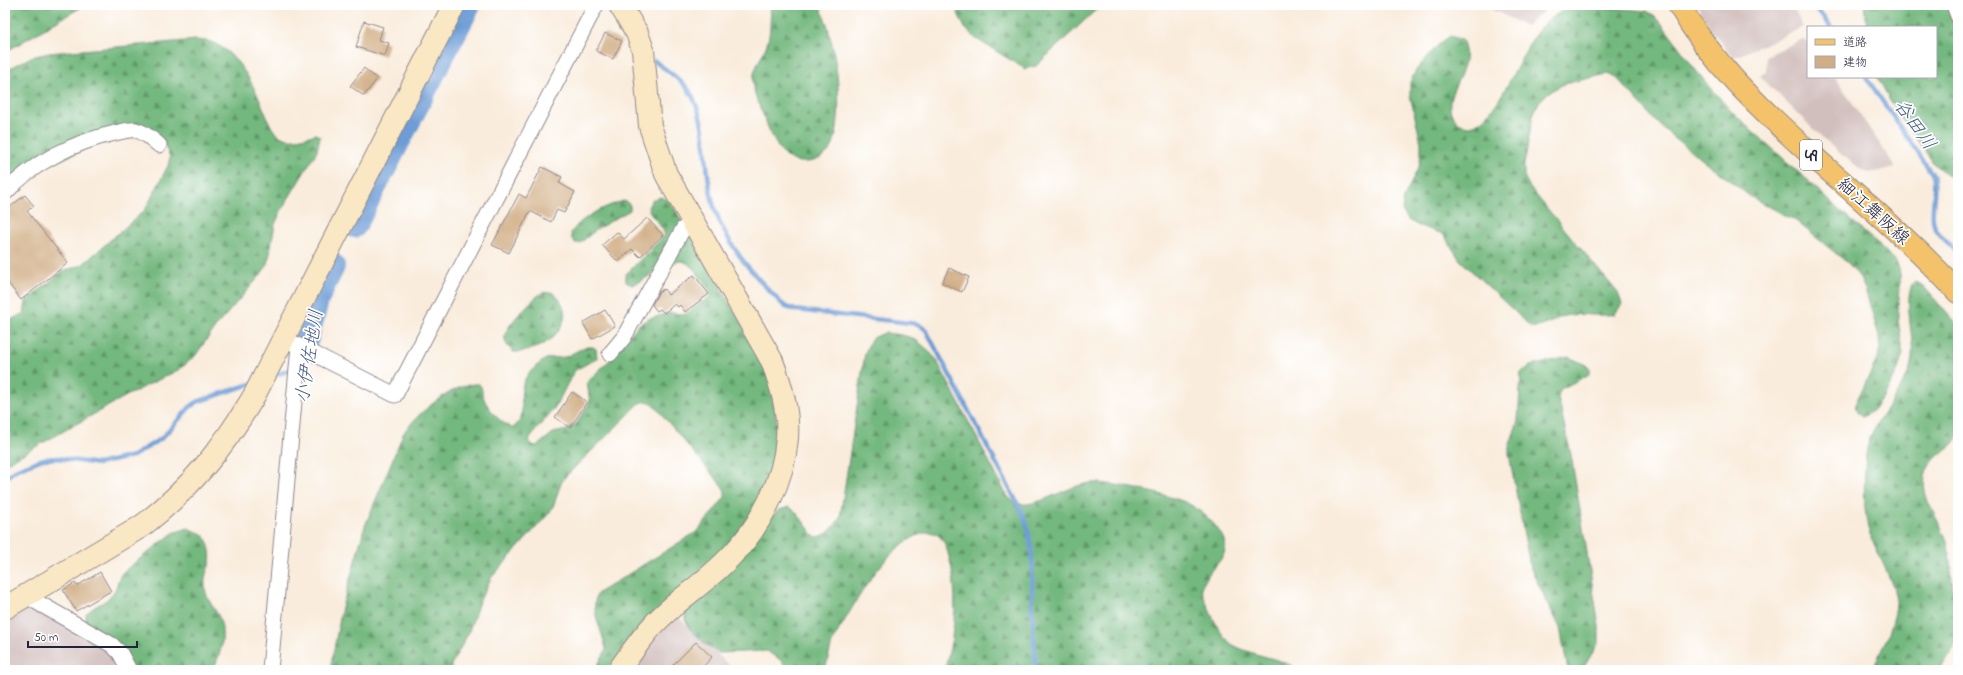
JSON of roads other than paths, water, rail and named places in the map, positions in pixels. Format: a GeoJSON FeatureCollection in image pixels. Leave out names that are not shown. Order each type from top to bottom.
{"type":"FeatureCollection","features":[{"type":"Feature","properties":{"kind":"main road","name":"細江舞阪線"},"geometry":{"type":"LineString","coordinates":[[1679,5],[1715,60],[1746,95],[1923,256],[1958,292]]}},
{"type":"Feature","properties":{"kind":"street"},"geometry":{"type":"LineString","coordinates":[[5,608],[127,536],[162,510],[185,489],[214,458],[254,396],[298,345],[454,5]]}},
{"type":"Feature","properties":{"kind":"street"},"geometry":{"type":"LineString","coordinates":[[298,345],[395,395],[596,5]]}},
{"type":"Feature","properties":{"kind":"street"},"geometry":{"type":"LineString","coordinates":[[618,670],[657,622],[673,606],[713,574],[732,556],[749,535],[763,513],[774,488],[783,463],[787,437],[786,411],[782,392],[772,361],[671,185],[660,159],[648,109],[642,50],[637,33],[620,5]]}},
{"type":"Feature","properties":{"kind":"street"},"geometry":{"type":"LineString","coordinates":[[1954,5],[1958,16]]}},
{"type":"Feature","properties":{"kind":"street"},"geometry":{"type":"LineString","coordinates":[[5,193],[45,161],[64,151],[105,135],[127,130],[136,130],[159,145]]}},
{"type":"Feature","properties":{"kind":"street"},"geometry":{"type":"LineString","coordinates":[[610,354],[624,337],[683,229],[693,223]]}},
{"type":"Feature","properties":{"kind":"street"},"geometry":{"type":"LineString","coordinates":[[270,670],[298,345]]}},
{"type":"Feature","properties":{"kind":"street"},"geometry":{"type":"LineString","coordinates":[[30,592],[35,601],[112,645],[120,653],[129,670]]}},
{"type":"Feature","properties":{"kind":"waterway","name":"小伊佐地川"},"geometry":{"type":"LineString","coordinates":[[354,225],[468,5]]}},
{"type":"Feature","properties":{"kind":"waterway"},"geometry":{"type":"LineString","coordinates":[[605,5],[614,15]]}},
{"type":"Feature","properties":{"kind":"waterway","name":"谷田川"},"geometry":{"type":"LineString","coordinates":[[1813,5],[1830,26]]}},
{"type":"Feature","properties":{"kind":"waterway"},"geometry":{"type":"LineString","coordinates":[[655,61],[677,78],[688,89],[695,102],[703,132],[711,196],[720,223],[742,259],[780,302],[786,307],[795,310],[918,324],[926,330],[1023,514],[1027,526],[1032,561],[1032,608],[1036,670]]}},
{"type":"Feature","properties":{"kind":"waterway","name":"谷田川"},"geometry":{"type":"LineString","coordinates":[[1867,78],[1933,175],[1934,224],[1936,229],[1958,253]]}},
{"type":"Feature","properties":{"kind":"waterway","name":"小伊佐地川"},"geometry":{"type":"LineString","coordinates":[[306,338],[317,297],[332,266]]}},
{"type":"Feature","properties":{"kind":"waterway"},"geometry":{"type":"LineString","coordinates":[[278,374],[290,370]]}},
{"type":"Feature","properties":{"kind":"waterway"},"geometry":{"type":"LineString","coordinates":[[5,478],[17,469],[43,459],[58,458],[98,464],[133,456],[162,438],[190,407],[197,402],[250,384]]}}]}
